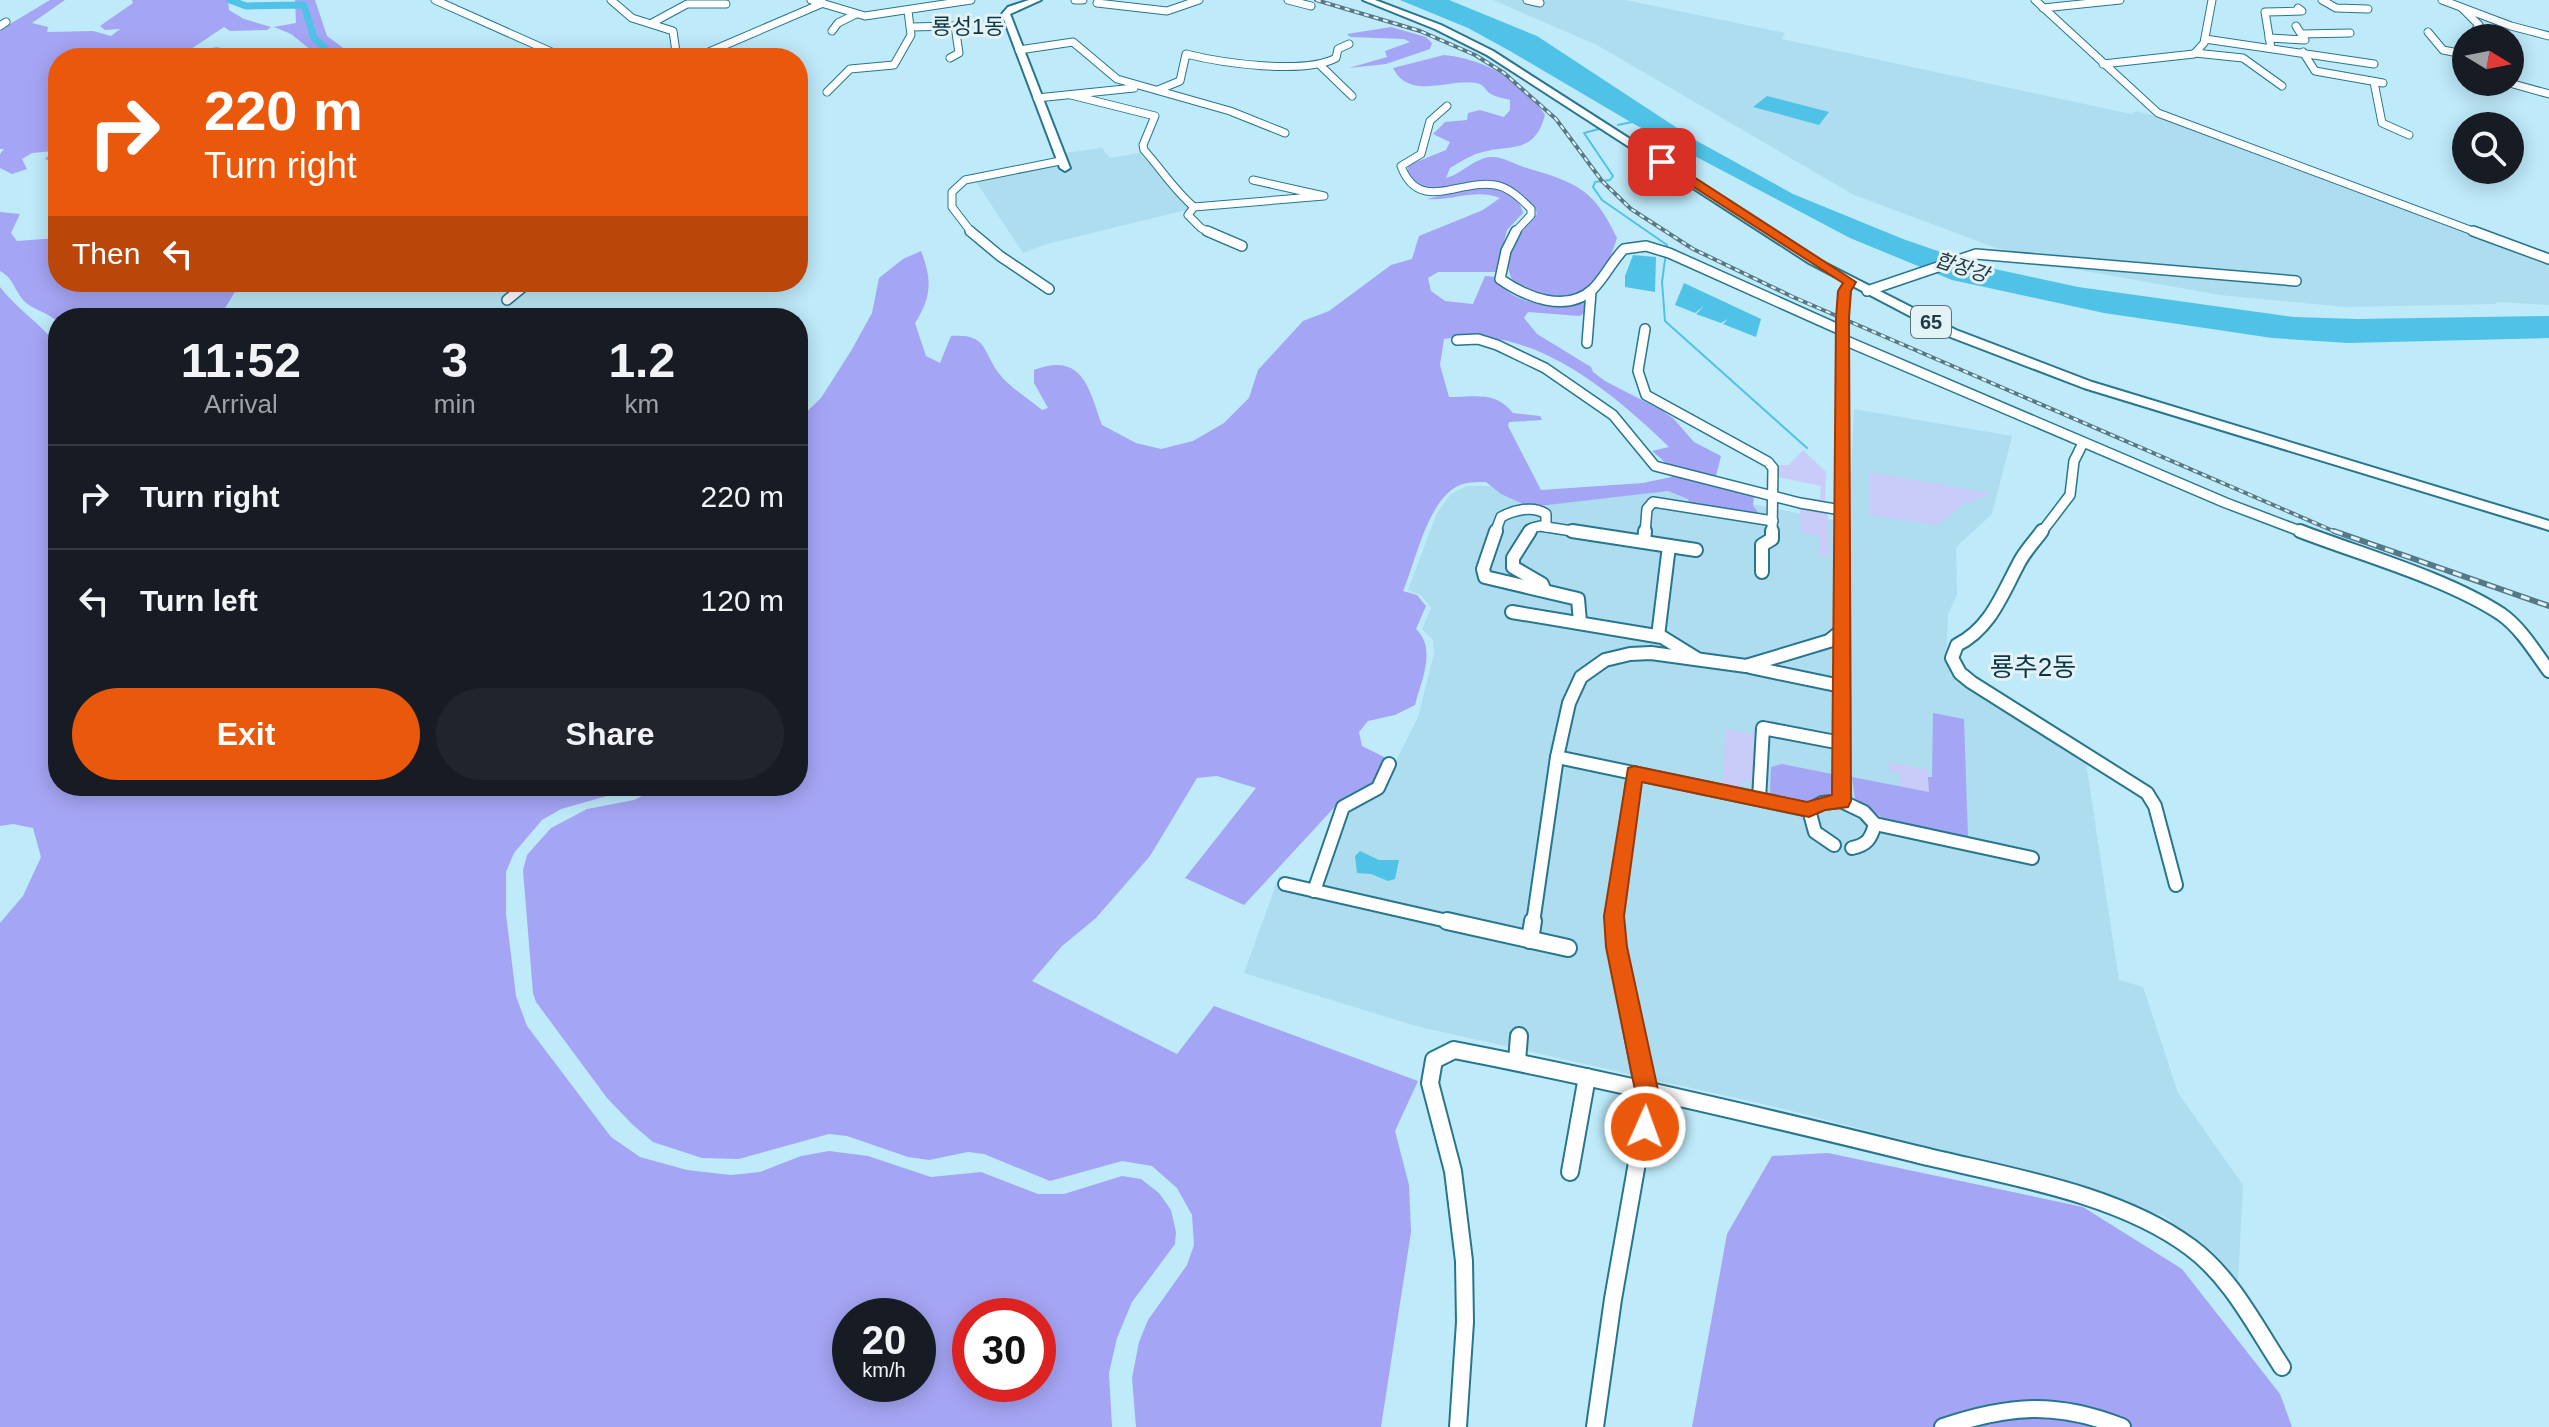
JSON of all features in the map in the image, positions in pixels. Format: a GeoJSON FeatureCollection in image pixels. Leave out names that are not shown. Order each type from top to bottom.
{"type":"FeatureCollection","features":[{"type":"Feature","properties":{"kind":"main road","name":"65"},"geometry":{"type":"LineString","coordinates":[[1367,0],[1438,27],[1490,53],[1850,282],[1952,333],[2042,369],[2549,526]]}},
{"type":"Feature","properties":{"kind":"main road"},"geometry":{"type":"LineString","coordinates":[[1033,1],[1007,11],[1062,164]]}},
{"type":"Feature","properties":{"kind":"street"},"geometry":{"type":"LineString","coordinates":[[435,0],[543,48]]}},
{"type":"Feature","properties":{"kind":"street"},"geometry":{"type":"LineString","coordinates":[[611,0],[632,18],[673,31],[675,48]]}},
{"type":"Feature","properties":{"kind":"street"},"geometry":{"type":"LineString","coordinates":[[811,0],[865,17],[971,0]]}},
{"type":"Feature","properties":{"kind":"street"},"geometry":{"type":"LineString","coordinates":[[1075,0],[1083,0]]}},
{"type":"Feature","properties":{"kind":"street"},"geometry":{"type":"LineString","coordinates":[[1111,5],[1123,0]]}},
{"type":"Feature","properties":{"kind":"street"},"geometry":{"type":"LineString","coordinates":[[1097,3],[1173,11],[1199,0]]}},
{"type":"Feature","properties":{"kind":"street"},"geometry":{"type":"LineString","coordinates":[[1288,0],[1311,6]]}},
{"type":"Feature","properties":{"kind":"street"},"geometry":{"type":"LineString","coordinates":[[1527,0],[1540,3]]}},
{"type":"Feature","properties":{"kind":"street"},"geometry":{"type":"LineString","coordinates":[[2035,0],[2149,106],[2168,117],[2549,259]]}},
{"type":"Feature","properties":{"kind":"street"},"geometry":{"type":"LineString","coordinates":[[2043,8],[2120,0]]}},
{"type":"Feature","properties":{"kind":"street"},"geometry":{"type":"LineString","coordinates":[[2195,53],[2205,39],[2208,7],[2212,0]]}},
{"type":"Feature","properties":{"kind":"street"},"geometry":{"type":"LineString","coordinates":[[2322,0],[2336,8],[2368,9]]}},
{"type":"Feature","properties":{"kind":"street"},"geometry":{"type":"LineString","coordinates":[[2442,0],[2511,26],[2549,36]]}},
{"type":"Feature","properties":{"kind":"street"},"geometry":{"type":"LineString","coordinates":[[720,48],[823,3]]}},
{"type":"Feature","properties":{"kind":"street"},"geometry":{"type":"LineString","coordinates":[[2456,3],[2478,24]]}},
{"type":"Feature","properties":{"kind":"street"},"geometry":{"type":"LineString","coordinates":[[652,23],[687,4],[726,4]]}},
{"type":"Feature","properties":{"kind":"street"},"geometry":{"type":"LineString","coordinates":[[2271,48],[2265,12],[2302,11],[2298,8]]}},
{"type":"Feature","properties":{"kind":"street"},"geometry":{"type":"LineString","coordinates":[[827,92],[843,72],[850,69],[894,65],[911,35],[908,11]]}},
{"type":"Feature","properties":{"kind":"street"},"geometry":{"type":"LineString","coordinates":[[832,31],[838,23],[856,14]]}},
{"type":"Feature","properties":{"kind":"street"},"geometry":{"type":"LineString","coordinates":[[911,27],[955,26],[959,53],[950,58]]}},
{"type":"Feature","properties":{"kind":"street"},"geometry":{"type":"LineString","coordinates":[[2269,38],[2304,41],[2306,39],[2296,26]]}},
{"type":"Feature","properties":{"kind":"street"},"geometry":{"type":"LineString","coordinates":[[2428,32],[2443,50],[2452,52]]}},
{"type":"Feature","properties":{"kind":"street"},"geometry":{"type":"LineString","coordinates":[[2302,34],[2350,33]]}},
{"type":"Feature","properties":{"kind":"street"},"geometry":{"type":"LineString","coordinates":[[2205,39],[2374,64]]}},
{"type":"Feature","properties":{"kind":"street"},"geometry":{"type":"LineString","coordinates":[[1019,50],[1073,42],[1117,79],[1230,111],[1285,133]]}},
{"type":"Feature","properties":{"kind":"street"},"geometry":{"type":"LineString","coordinates":[[1158,90],[1180,81],[1186,54],[1221,63],[1321,66],[1336,58],[1338,49],[1349,44]]}},
{"type":"Feature","properties":{"kind":"street"},"geometry":{"type":"LineString","coordinates":[[2303,52],[2315,71],[2383,83]]}},
{"type":"Feature","properties":{"kind":"street"},"geometry":{"type":"LineString","coordinates":[[2103,64],[2195,53],[2243,58],[2282,86]]}},
{"type":"Feature","properties":{"kind":"street"},"geometry":{"type":"LineString","coordinates":[[1321,66],[1352,96]]}},
{"type":"Feature","properties":{"kind":"street"},"geometry":{"type":"LineString","coordinates":[[2374,82],[2382,123],[2409,135]]}},
{"type":"Feature","properties":{"kind":"street"},"geometry":{"type":"LineString","coordinates":[[1037,98],[1142,87]]}},
{"type":"Feature","properties":{"kind":"street"},"geometry":{"type":"LineString","coordinates":[[2524,87],[2549,94]]}},
{"type":"Feature","properties":{"kind":"street"},"geometry":{"type":"LineString","coordinates":[[1071,95],[1155,116],[1144,150],[1170,179],[1172,188],[1194,207],[1324,196],[1253,180]]}},
{"type":"Feature","properties":{"kind":"street"},"geometry":{"type":"LineString","coordinates":[[1447,106],[1435,112],[1426,124],[1421,154],[1401,166],[1405,177],[1431,193],[1448,193],[1485,183],[1513,193],[1531,209],[1531,215],[1517,225],[1506,243],[1500,279],[1513,289],[1543,301],[1571,300],[1591,292],[1624,249],[1638,246],[1666,252],[2083,443],[2479,602],[2502,615],[2519,631],[2549,671]]}},
{"type":"Feature","properties":{"kind":"street"},"geometry":{"type":"LineString","coordinates":[[1049,289],[969,234],[954,210],[952,199],[956,186],[965,180],[1062,164]]}},
{"type":"Feature","properties":{"kind":"street"},"geometry":{"type":"LineString","coordinates":[[1194,207],[1189,218],[1201,228],[1242,246]]}},
{"type":"Feature","properties":{"kind":"street"},"geometry":{"type":"LineString","coordinates":[[1867,291],[1976,254],[2296,281]]}},
{"type":"Feature","properties":{"kind":"street"},"geometry":{"type":"LineString","coordinates":[[1841,801],[1843,335],[1844,291],[1850,282]]}},
{"type":"Feature","properties":{"kind":"street"},"geometry":{"type":"LineString","coordinates":[[507,300],[517,292]]}},
{"type":"Feature","properties":{"kind":"street"},"geometry":{"type":"LineString","coordinates":[[1587,343],[1591,292]]}},
{"type":"Feature","properties":{"kind":"street"},"geometry":{"type":"LineString","coordinates":[[1645,329],[1637,372],[1646,395],[1768,462],[1773,468],[1772,539],[1762,545],[1762,572]]}},
{"type":"Feature","properties":{"kind":"street"},"geometry":{"type":"LineString","coordinates":[[1457,340],[1478,339],[1497,345],[1545,368],[1613,415],[1655,466],[1841,510]]}},
{"type":"Feature","properties":{"kind":"street"},"geometry":{"type":"LineString","coordinates":[[2083,443],[2074,461],[2070,495],[2022,557],[1987,623],[1975,636],[1957,645],[1952,658],[1960,673],[1971,682],[2147,793],[2155,806],[2176,885]]}},
{"type":"Feature","properties":{"kind":"street"},"geometry":{"type":"LineString","coordinates":[[1644,542],[1647,509],[1653,502],[1773,521]]}},
{"type":"Feature","properties":{"kind":"street"},"geometry":{"type":"LineString","coordinates":[[1546,527],[1546,514],[1539,509],[1513,511],[1501,517],[1483,569],[1485,577],[1493,582],[1544,589],[1578,599],[1580,622]]}},
{"type":"Feature","properties":{"kind":"street"},"geometry":{"type":"LineString","coordinates":[[1544,589],[1542,584],[1513,567],[1513,558],[1532,528],[1546,527],[1696,550]]}},
{"type":"Feature","properties":{"kind":"street"},"geometry":{"type":"LineString","coordinates":[[1658,636],[1669,546]]}},
{"type":"Feature","properties":{"kind":"street"},"geometry":{"type":"LineString","coordinates":[[1512,612],[1658,636],[1702,662]]}},
{"type":"Feature","properties":{"kind":"street"},"geometry":{"type":"LineString","coordinates":[[1746,666],[1829,641],[1840,632]]}},
{"type":"Feature","properties":{"kind":"street"},"geometry":{"type":"LineString","coordinates":[[1530,940],[1557,757],[1574,686],[1592,667],[1630,654],[1651,653],[1746,666],[1841,686]]}},
{"type":"Feature","properties":{"kind":"street"},"geometry":{"type":"LineString","coordinates":[[1759,799],[1763,728],[1841,743]]}},
{"type":"Feature","properties":{"kind":"street"},"geometry":{"type":"LineString","coordinates":[[1557,757],[1809,810],[1822,803],[1841,801],[1864,812],[1875,824],[2032,858]]}},
{"type":"Feature","properties":{"kind":"street"},"geometry":{"type":"LineString","coordinates":[[1314,891],[1338,817],[1351,800],[1378,788],[1389,764]]}},
{"type":"Feature","properties":{"kind":"street"},"geometry":{"type":"LineString","coordinates":[[1595,1427],[1613,1299],[1645,1127],[1646,1090],[1616,947],[1614,916],[1634,773]]}},
{"type":"Feature","properties":{"kind":"street"},"geometry":{"type":"LineString","coordinates":[[1809,810],[1810,826],[1816,836],[1834,845]]}},
{"type":"Feature","properties":{"kind":"street"},"geometry":{"type":"LineString","coordinates":[[1852,848],[1865,845],[1872,836],[1875,824]]}},
{"type":"Feature","properties":{"kind":"street"},"geometry":{"type":"LineString","coordinates":[[1285,884],[1568,948]]}},
{"type":"Feature","properties":{"kind":"street"},"geometry":{"type":"LineString","coordinates":[[1517,1061],[1519,1036]]}},
{"type":"Feature","properties":{"kind":"street"},"geometry":{"type":"LineString","coordinates":[[1458,1427],[1465,1325],[1464,1252],[1459,1206],[1430,1083],[1433,1059],[1442,1052],[1454,1050],[1646,1090],[2030,1183],[2109,1208],[2176,1237],[2221,1277],[2282,1367]]}},
{"type":"Feature","properties":{"kind":"street"},"geometry":{"type":"LineString","coordinates":[[1570,1172],[1587,1077]]}},
{"type":"Feature","properties":{"kind":"street"},"geometry":{"type":"LineString","coordinates":[[1943,1427],[1988,1411],[2007,1408],[2064,1409],[2093,1414],[2122,1427]]}},
{"type":"Feature","properties":{"kind":"shaded area"},"geometry":{"type":"Polygon","coordinates":[[[50,0],[65,0],[32,23],[48,27],[47,32],[93,31],[111,36],[120,29],[105,30],[100,26],[133,3],[132,0],[228,0],[229,10],[244,19],[271,27],[267,30],[230,31],[224,27],[192,48],[48,48],[48,151],[32,153],[22,159],[27,169],[12,174],[0,168],[0,154],[4,149],[0,149],[0,30],[50,0]]]}},
{"type":"Feature","properties":{"kind":"shaded area"},"geometry":{"type":"Polygon","coordinates":[[[295,0],[315,0],[327,36],[343,48],[308,48],[291,34],[274,27],[296,23],[295,0]]]}},
{"type":"Feature","properties":{"kind":"shaded area"},"geometry":{"type":"Polygon","coordinates":[[[1493,0],[1625,0],[1785,33],[1782,39],[2131,114],[2136,111],[2159,117],[2549,265],[2549,305],[2496,302],[2346,307],[2220,295],[2074,269],[2037,266],[2023,253],[1999,249],[1854,195],[1597,45],[1493,0]]]}},
{"type":"Feature","properties":{"kind":"shaded area"},"geometry":{"type":"Polygon","coordinates":[[[1391,27],[1426,37],[1432,43],[1430,49],[1386,64],[1349,68],[1387,57],[1385,51],[1410,42],[1404,39],[1350,37],[1347,34],[1391,27]]]}},
{"type":"Feature","properties":{"kind":"shaded area"},"geometry":{"type":"Polygon","coordinates":[[[1444,55],[1474,61],[1502,74],[1526,92],[1545,115],[1534,137],[1527,142],[1472,156],[1450,168],[1446,178],[1491,157],[1559,178],[1582,190],[1600,208],[1617,238],[1610,258],[1591,285],[1565,296],[1533,291],[1513,282],[1509,272],[1509,253],[1516,236],[1537,214],[1532,206],[1510,189],[1494,185],[1433,190],[1419,184],[1407,171],[1409,165],[1446,150],[1450,142],[1433,134],[1445,122],[1467,120],[1468,113],[1480,110],[1504,117],[1510,110],[1510,100],[1491,94],[1479,84],[1409,84],[1393,68],[1444,55]]]}},
{"type":"Feature","properties":{"kind":"shaded area"},"geometry":{"type":"Polygon","coordinates":[[[1102,148],[1110,158],[1139,153],[1167,180],[1166,185],[1190,209],[1047,244],[1023,253],[975,180],[1067,162],[1064,153],[1102,148]]]}},
{"type":"Feature","properties":{"kind":"shaded area"},"geometry":{"type":"Polygon","coordinates":[[[1485,185],[1513,198],[1523,213],[1507,230],[1496,272],[1438,272],[1428,278],[1431,291],[1445,301],[1473,304],[1485,276],[1496,277],[1503,287],[1524,300],[1550,305],[1587,302],[1586,313],[1579,316],[1528,312],[1524,318],[1537,334],[1591,367],[1605,381],[1661,410],[1673,418],[1694,442],[1721,456],[1716,476],[1666,463],[1652,451],[1669,447],[1622,405],[1567,366],[1538,351],[1507,341],[1476,337],[1444,339],[1440,365],[1449,397],[1492,398],[1513,413],[1540,416],[1542,420],[1509,422],[1508,426],[1541,490],[1643,483],[1676,476],[1699,478],[1754,495],[1753,506],[1758,512],[1756,517],[1690,505],[1688,499],[1668,491],[1530,507],[1501,494],[1486,482],[1463,484],[1449,492],[1431,516],[1403,591],[1417,595],[1426,606],[1416,629],[1426,646],[1426,666],[1415,705],[1395,715],[1368,721],[1359,732],[1362,746],[1384,757],[1382,769],[1370,785],[1343,798],[1244,905],[1185,878],[1256,788],[1217,776],[1197,778],[1150,856],[1096,918],[1062,946],[1032,981],[1177,1054],[1214,1006],[1418,1081],[1395,1131],[1409,1185],[1411,1232],[1381,1427],[1136,1427],[1132,1378],[1139,1342],[1148,1320],[1187,1265],[1194,1245],[1192,1215],[1177,1188],[1152,1166],[1122,1161],[1050,1181],[984,1154],[968,1152],[929,1160],[908,1157],[847,1136],[829,1134],[739,1159],[702,1158],[653,1142],[607,1098],[536,1002],[523,870],[527,855],[551,828],[587,809],[642,796],[808,796],[808,410],[821,398],[872,313],[879,278],[903,259],[921,251],[927,270],[925,305],[915,323],[926,356],[940,363],[951,336],[979,341],[1005,381],[1042,410],[1048,408],[1034,383],[1034,370],[1050,365],[1074,370],[1088,387],[1102,425],[1136,443],[1161,449],[1193,441],[1224,423],[1249,398],[1258,370],[1303,321],[1329,311],[1391,265],[1412,259],[1419,236],[1483,210],[1500,198],[1473,194],[1427,199],[1485,185]]]}},
{"type":"Feature","properties":{"kind":"shaded area"},"geometry":{"type":"Polygon","coordinates":[[[0,212],[20,214],[11,233],[17,241],[48,239],[48,292],[235,292],[225,308],[48,308],[48,315],[25,302],[8,277],[0,271],[0,212]]]}},
{"type":"Feature","properties":{"kind":"shaded area"},"geometry":{"type":"Polygon","coordinates":[[[0,287],[48,335],[48,796],[607,796],[561,809],[542,820],[514,853],[506,872],[506,914],[516,996],[527,1026],[611,1137],[640,1157],[687,1170],[731,1175],[760,1172],[801,1156],[829,1151],[868,1156],[931,1177],[981,1172],[1038,1194],[1064,1194],[1122,1176],[1141,1179],[1159,1193],[1171,1210],[1175,1244],[1132,1302],[1117,1338],[1109,1373],[1112,1427],[0,1427],[0,923],[23,896],[41,857],[33,828],[13,824],[0,826],[0,287]]]}},
{"type":"Feature","properties":{"kind":"shaded area"},"geometry":{"type":"Polygon","coordinates":[[[1854,409],[2012,436],[1992,514],[1956,547],[1957,595],[1948,614],[1946,660],[1958,678],[2086,763],[2119,980],[2143,987],[2178,1093],[2243,1185],[2238,1281],[2166,1217],[2048,1177],[1776,1107],[1416,1026],[1244,973],[1279,876],[1321,884],[1346,809],[1374,796],[1418,717],[1434,654],[1433,640],[1422,629],[1431,608],[1421,595],[1408,590],[1437,513],[1451,494],[1466,486],[1497,486],[1527,500],[1664,487],[1849,523],[1854,409]]]}},
{"type":"Feature","properties":{"kind":"shaded area"},"geometry":{"type":"Polygon","coordinates":[[[1803,450],[1826,472],[1825,501],[1800,498],[1820,499],[1821,486],[1778,477],[1777,465],[1789,465],[1803,450]]]}},
{"type":"Feature","properties":{"kind":"shaded area"},"geometry":{"type":"Polygon","coordinates":[[[1869,472],[1993,494],[1965,503],[1938,525],[1869,515],[1869,472]]]}},
{"type":"Feature","properties":{"kind":"shaded area"},"geometry":{"type":"Polygon","coordinates":[[[1800,510],[1828,513],[1829,557],[1820,556],[1819,536],[1801,533],[1800,510]]]}},
{"type":"Feature","properties":{"kind":"shaded area"},"geometry":{"type":"Polygon","coordinates":[[[1933,713],[1964,719],[1968,837],[1884,819],[1855,798],[1852,777],[1929,792],[1933,713]]]}},
{"type":"Feature","properties":{"kind":"shaded area"},"geometry":{"type":"Polygon","coordinates":[[[1726,729],[1757,735],[1754,782],[1741,780],[1740,787],[1754,790],[1754,793],[1722,787],[1726,729]]]}},
{"type":"Feature","properties":{"kind":"shaded area"},"geometry":{"type":"Polygon","coordinates":[[[1888,762],[1928,770],[1929,792],[1901,787],[1900,774],[1889,771],[1888,762]]]}},
{"type":"Feature","properties":{"kind":"shaded area"},"geometry":{"type":"Polygon","coordinates":[[[1782,764],[1832,774],[1833,789],[1829,796],[1812,803],[1773,797],[1770,793],[1771,767],[1782,764]]]}},
{"type":"Feature","properties":{"kind":"shaded area"},"geometry":{"type":"Polygon","coordinates":[[[1828,1153],[2083,1207],[2182,1269],[2280,1394],[2292,1427],[1692,1427],[1727,1234],[1772,1156],[1828,1153]]]}},
{"type":"Feature","properties":{"kind":"water","name":"합장강"},"geometry":{"type":"Polygon","coordinates":[[[1400,0],[1449,0],[1537,36],[1697,141],[1793,194],[1903,239],[1981,266],[2078,287],[2294,317],[2549,316],[2549,338],[2348,343],[2272,338],[2104,313],[1952,280],[1850,238],[1634,124],[1468,28],[1400,0]]]}},
{"type":"Feature","properties":{"kind":"water"},"geometry":{"type":"Polygon","coordinates":[[[1767,96],[1829,112],[1819,125],[1753,107],[1767,96]]]}},
{"type":"Feature","properties":{"kind":"water"},"geometry":{"type":"Polygon","coordinates":[[[1633,255],[1656,257],[1655,292],[1625,287],[1625,276],[1633,255]]]}},
{"type":"Feature","properties":{"kind":"water"},"geometry":{"type":"Polygon","coordinates":[[[1684,283],[1761,319],[1756,337],[1723,324],[1728,319],[1721,323],[1696,314],[1704,306],[1695,313],[1675,305],[1684,283]]]}},
{"type":"Feature","properties":{"kind":"water"},"geometry":{"type":"Polygon","coordinates":[[[1360,851],[1379,860],[1399,860],[1395,879],[1388,881],[1371,874],[1357,873],[1355,856],[1360,851]]]}},
{"type":"Feature","properties":{"kind":"waterway"},"geometry":{"type":"LineString","coordinates":[[230,0],[246,6],[304,5],[314,38],[324,47]]}},
{"type":"Feature","properties":{"kind":"waterway"},"geometry":{"type":"LineString","coordinates":[[1618,125],[1632,122]]}},
{"type":"Feature","properties":{"kind":"waterway"},"geometry":{"type":"LineString","coordinates":[[1599,129],[1584,133],[1613,176],[1610,180],[1595,182],[1593,187],[1602,200],[1667,245],[1662,282],[1665,321],[1807,448]]}},
{"type":"Feature","properties":{"kind":"railway"},"geometry":{"type":"LineString","coordinates":[[1316,0],[1420,31],[1475,55],[1504,73],[1556,119],[1602,181],[1631,209],[1693,249],[1793,297],[2338,533]]}},
{"type":"Feature","properties":{"kind":"railway"},"geometry":{"type":"LineString","coordinates":[[2334,531],[2549,606]]}},
{"type":"Feature","properties":{"kind":"district","name":"룡성1동"},"geometry":{"type":"Point","coordinates":[968,26]}},
{"type":"Feature","properties":{"kind":"district","name":"룡추2동"},"geometry":{"type":"Point","coordinates":[2033,667]}},
{"type":"Feature","properties":{"kind":"route"},"geometry":{"type":"LineString","coordinates":[[1645,1127],[1646,1090],[1616,947],[1614,916],[1634,773],[1809,810],[1822,803],[1841,801],[1843,318],[1844,291],[1850,282],[1662,162]]}}]}
